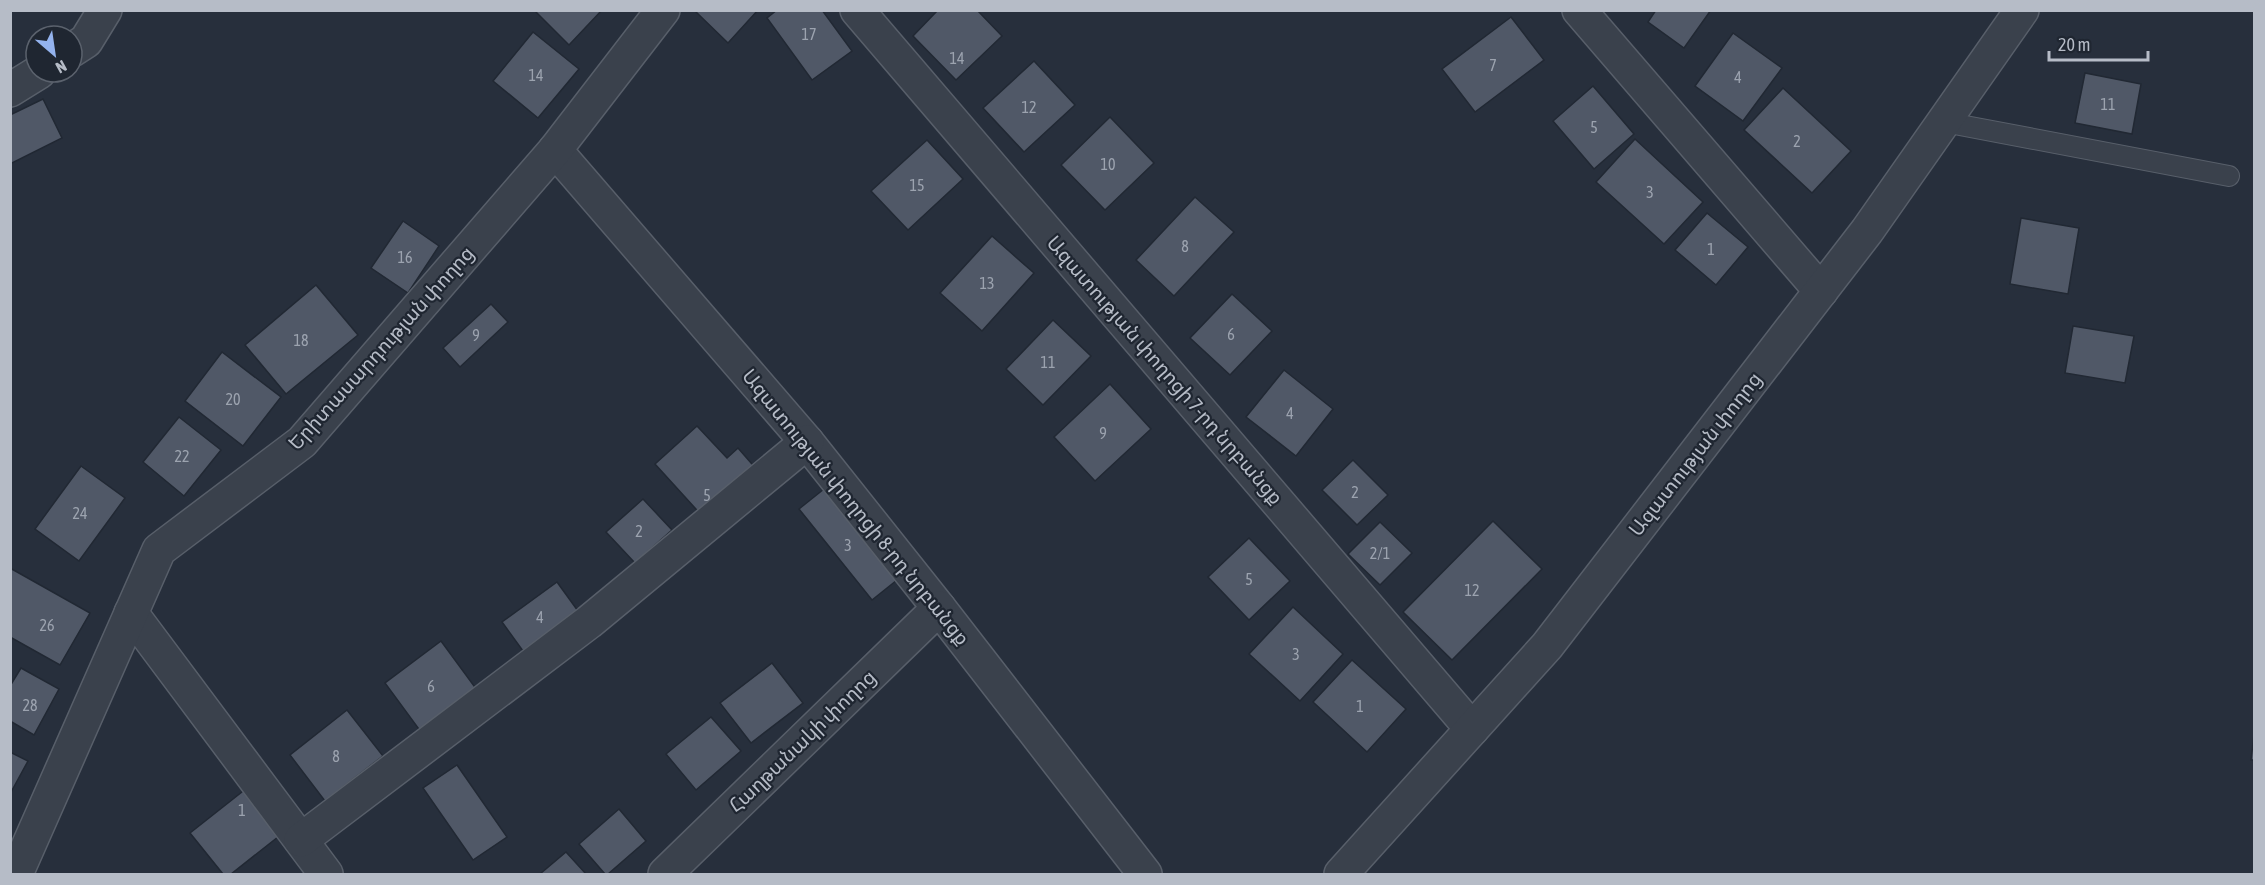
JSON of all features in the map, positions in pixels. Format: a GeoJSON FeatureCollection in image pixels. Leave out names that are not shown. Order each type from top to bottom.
{"type":"FeatureCollection","features":[{"type":"Feature","properties":{"kind":"street"},"geometry":{"type":"LineString","coordinates":[[84,42],[105,10]]}},
{"type":"Feature","properties":{"kind":"street","name":"Երիտասարդության փողոց"},"geometry":{"type":"LineString","coordinates":[[16,874],[159,550],[302,442],[555,150],[663,10]]}},
{"type":"Feature","properties":{"kind":"street","name":"Ազատության փողոցի 7-րդ նրբանցք"},"geometry":{"type":"LineString","coordinates":[[857,10],[1472,729]]}},
{"type":"Feature","properties":{"kind":"street"},"geometry":{"type":"LineString","coordinates":[[1579,10],[1821,291]]}},
{"type":"Feature","properties":{"kind":"street","name":"Ազատության փողոց"},"geometry":{"type":"LineString","coordinates":[[1341,874],[1547,646],[1867,231],[2022,10]]}},
{"type":"Feature","properties":{"kind":"street"},"geometry":{"type":"LineString","coordinates":[[10,90],[24,81]]}},
{"type":"Feature","properties":{"kind":"street","name":"Ազատության փողոցի 8-րդ նրբանցք"},"geometry":{"type":"LineString","coordinates":[[555,150],[807,442],[1145,874]]}},
{"type":"Feature","properties":{"kind":"street"},"geometry":{"type":"LineString","coordinates":[[301,840],[589,622],[807,442]]}},
{"type":"Feature","properties":{"kind":"street","name":"Հաղթանակի փողոց"},"geometry":{"type":"LineString","coordinates":[[665,874],[939,608]]}},
{"type":"Feature","properties":{"kind":"street"},"geometry":{"type":"LineString","coordinates":[[131,613],[326,874]]}},
{"type":"Feature","properties":{"kind":"lane"},"geometry":{"type":"LineString","coordinates":[[1944,122],[2229,176]]}},
{"type":"Feature","properties":{"kind":"building"},"geometry":{"type":"Polygon","coordinates":[[[534,10],[602,10],[569,45],[534,10]]]}},
{"type":"Feature","properties":{"kind":"building"},"geometry":{"type":"Polygon","coordinates":[[[694,10],[758,10],[728,43],[694,10]]]}},
{"type":"Feature","properties":{"kind":"building"},"geometry":{"type":"Polygon","coordinates":[[[777,10],[822,10],[852,51],[812,80],[767,18],[777,10]]]}},
{"type":"Feature","properties":{"kind":"building"},"geometry":{"type":"Polygon","coordinates":[[[938,10],[977,10],[1002,36],[956,80],[913,36],[938,10]]]}},
{"type":"Feature","properties":{"kind":"building"},"geometry":{"type":"Polygon","coordinates":[[[1656,10],[1711,10],[1684,48],[1648,22],[1656,10]]]}},
{"type":"Feature","properties":{"kind":"building"},"geometry":{"type":"Polygon","coordinates":[[[1511,17],[1544,60],[1475,112],[1442,69],[1511,17]]]}},
{"type":"Feature","properties":{"kind":"building"},"geometry":{"type":"Polygon","coordinates":[[[533,32],[579,69],[538,118],[493,81],[533,32]]]}},
{"type":"Feature","properties":{"kind":"building"},"geometry":{"type":"Polygon","coordinates":[[[1733,33],[1782,68],[1743,121],[1695,86],[1733,33]]]}},
{"type":"Feature","properties":{"kind":"building"},"geometry":{"type":"Polygon","coordinates":[[[1034,61],[1075,105],[1024,152],[983,108],[1034,61]]]}},
{"type":"Feature","properties":{"kind":"building"},"geometry":{"type":"Polygon","coordinates":[[[2085,73],[2141,84],[2132,134],[2075,123],[2085,73]]]}},
{"type":"Feature","properties":{"kind":"building"},"geometry":{"type":"Polygon","coordinates":[[[1593,86],[1634,134],[1594,169],[1553,121],[1593,86]]]}},
{"type":"Feature","properties":{"kind":"building"},"geometry":{"type":"Polygon","coordinates":[[[1783,88],[1851,151],[1812,193],[1744,130],[1783,88]]]}},
{"type":"Feature","properties":{"kind":"building"},"geometry":{"type":"Polygon","coordinates":[[[43,99],[62,138],[10,164],[10,115],[43,99]]]}},
{"type":"Feature","properties":{"kind":"building"},"geometry":{"type":"Polygon","coordinates":[[[1110,117],[1154,163],[1105,210],[1061,165],[1110,117]]]}},
{"type":"Feature","properties":{"kind":"building"},"geometry":{"type":"Polygon","coordinates":[[[1635,139],[1703,202],[1664,244],[1596,182],[1635,139]]]}},
{"type":"Feature","properties":{"kind":"building"},"geometry":{"type":"Polygon","coordinates":[[[927,140],[963,179],[908,230],[871,191],[927,140]]]}},
{"type":"Feature","properties":{"kind":"building"},"geometry":{"type":"Polygon","coordinates":[[[1195,197],[1234,232],[1174,296],[1136,260],[1195,197]]]}},
{"type":"Feature","properties":{"kind":"building"},"geometry":{"type":"Polygon","coordinates":[[[1707,213],[1748,247],[1716,285],[1675,250],[1707,213]]]}},
{"type":"Feature","properties":{"kind":"building"},"geometry":{"type":"Polygon","coordinates":[[[2021,218],[2079,228],[2068,294],[2010,284],[2021,218]]]}},
{"type":"Feature","properties":{"kind":"building"},"geometry":{"type":"Polygon","coordinates":[[[403,221],[439,246],[408,293],[371,268],[403,221]]]}},
{"type":"Feature","properties":{"kind":"building"},"geometry":{"type":"Polygon","coordinates":[[[992,236],[1034,273],[982,331],[940,293],[992,236]]]}},
{"type":"Feature","properties":{"kind":"building"},"geometry":{"type":"Polygon","coordinates":[[[316,285],[358,335],[286,394],[245,345],[316,285]]]}},
{"type":"Feature","properties":{"kind":"building"},"geometry":{"type":"Polygon","coordinates":[[[1232,294],[1272,331],[1230,375],[1190,338],[1232,294]]]}},
{"type":"Feature","properties":{"kind":"building"},"geometry":{"type":"Polygon","coordinates":[[[491,304],[508,322],[460,367],[443,348],[491,304]]]}},
{"type":"Feature","properties":{"kind":"building"},"geometry":{"type":"Polygon","coordinates":[[[1053,320],[1091,356],[1043,405],[1006,369],[1053,320]]]}},
{"type":"Feature","properties":{"kind":"building"},"geometry":{"type":"Polygon","coordinates":[[[2073,326],[2134,336],[2125,383],[2065,373],[2073,326]]]}},
{"type":"Feature","properties":{"kind":"building"},"geometry":{"type":"Polygon","coordinates":[[[222,352],[281,397],[243,446],[185,401],[222,352]]]}},
{"type":"Feature","properties":{"kind":"building"},"geometry":{"type":"Polygon","coordinates":[[[1284,370],[1333,409],[1296,456],[1246,417],[1284,370]]]}},
{"type":"Feature","properties":{"kind":"building"},"geometry":{"type":"Polygon","coordinates":[[[1110,384],[1151,429],[1095,481],[1054,437],[1110,384]]]}},
{"type":"Feature","properties":{"kind":"building"},"geometry":{"type":"Polygon","coordinates":[[[179,417],[221,450],[184,496],[143,462],[179,417]]]}},
{"type":"Feature","properties":{"kind":"building"},"geometry":{"type":"Polygon","coordinates":[[[697,426],[727,458],[738,448],[758,471],[705,519],[655,464],[697,426]]]}},
{"type":"Feature","properties":{"kind":"building"},"geometry":{"type":"Polygon","coordinates":[[[1353,460],[1388,495],[1357,525],[1322,490],[1353,460]]]}},
{"type":"Feature","properties":{"kind":"building"},"geometry":{"type":"Polygon","coordinates":[[[81,466],[125,498],[79,561],[35,529],[81,466]]]}},
{"type":"Feature","properties":{"kind":"building"},"geometry":{"type":"Polygon","coordinates":[[[824,489],[897,580],[872,600],[799,509],[824,489]]]}},
{"type":"Feature","properties":{"kind":"building"},"geometry":{"type":"Polygon","coordinates":[[[643,499],[672,530],[635,563],[606,532],[643,499]]]}},
{"type":"Feature","properties":{"kind":"building"},"geometry":{"type":"Polygon","coordinates":[[[1493,521],[1542,569],[1452,660],[1403,612],[1493,521]]]}},
{"type":"Feature","properties":{"kind":"building"},"geometry":{"type":"Polygon","coordinates":[[[1380,522],[1412,553],[1380,585],[1348,554],[1380,522]]]}},
{"type":"Feature","properties":{"kind":"building"},"geometry":{"type":"Polygon","coordinates":[[[1249,538],[1290,581],[1249,620],[1208,577],[1249,538]]]}},
{"type":"Feature","properties":{"kind":"building"},"geometry":{"type":"Polygon","coordinates":[[[10,568],[90,613],[60,665],[10,637],[10,568]]]}},
{"type":"Feature","properties":{"kind":"building"},"geometry":{"type":"Polygon","coordinates":[[[557,582],[578,611],[523,651],[502,622],[557,582]]]}},
{"type":"Feature","properties":{"kind":"building"},"geometry":{"type":"Polygon","coordinates":[[[1293,607],[1343,654],[1300,701],[1249,654],[1293,607]]]}},
{"type":"Feature","properties":{"kind":"building"},"geometry":{"type":"Polygon","coordinates":[[[441,641],[477,690],[421,732],[385,683],[441,641]]]}},
{"type":"Feature","properties":{"kind":"building"},"geometry":{"type":"Polygon","coordinates":[[[1352,660],[1406,709],[1367,752],[1313,702],[1352,660]]]}},
{"type":"Feature","properties":{"kind":"building"},"geometry":{"type":"Polygon","coordinates":[[[772,663],[803,703],[751,743],[720,703],[772,663]]]}},
{"type":"Feature","properties":{"kind":"building"},"geometry":{"type":"Polygon","coordinates":[[[21,668],[59,689],[34,735],[10,721],[10,686],[21,668]]]}},
{"type":"Feature","properties":{"kind":"building"},"geometry":{"type":"Polygon","coordinates":[[[347,710],[383,756],[325,801],[290,755],[347,710]]]}},
{"type":"Feature","properties":{"kind":"building"},"geometry":{"type":"Polygon","coordinates":[[[711,717],[741,751],[696,790],[666,754],[711,717]]]}},
{"type":"Feature","properties":{"kind":"building"},"geometry":{"type":"Polygon","coordinates":[[[2254,735],[2254,760],[2251,760],[2254,735]]]}},
{"type":"Feature","properties":{"kind":"building"},"geometry":{"type":"Polygon","coordinates":[[[10,752],[28,761],[10,794],[10,752]]]}},
{"type":"Feature","properties":{"kind":"building"},"geometry":{"type":"Polygon","coordinates":[[[457,765],[507,837],[473,860],[423,788],[457,765]]]}},
{"type":"Feature","properties":{"kind":"building"},"geometry":{"type":"Polygon","coordinates":[[[247,788],[283,833],[231,874],[223,874],[190,833],[247,788]]]}},
{"type":"Feature","properties":{"kind":"building"},"geometry":{"type":"Polygon","coordinates":[[[619,809],[646,841],[608,874],[605,874],[579,844],[619,809]]]}},
{"type":"Feature","properties":{"kind":"building"},"geometry":{"type":"Polygon","coordinates":[[[566,852],[586,874],[540,874],[566,852]]]}}]}
